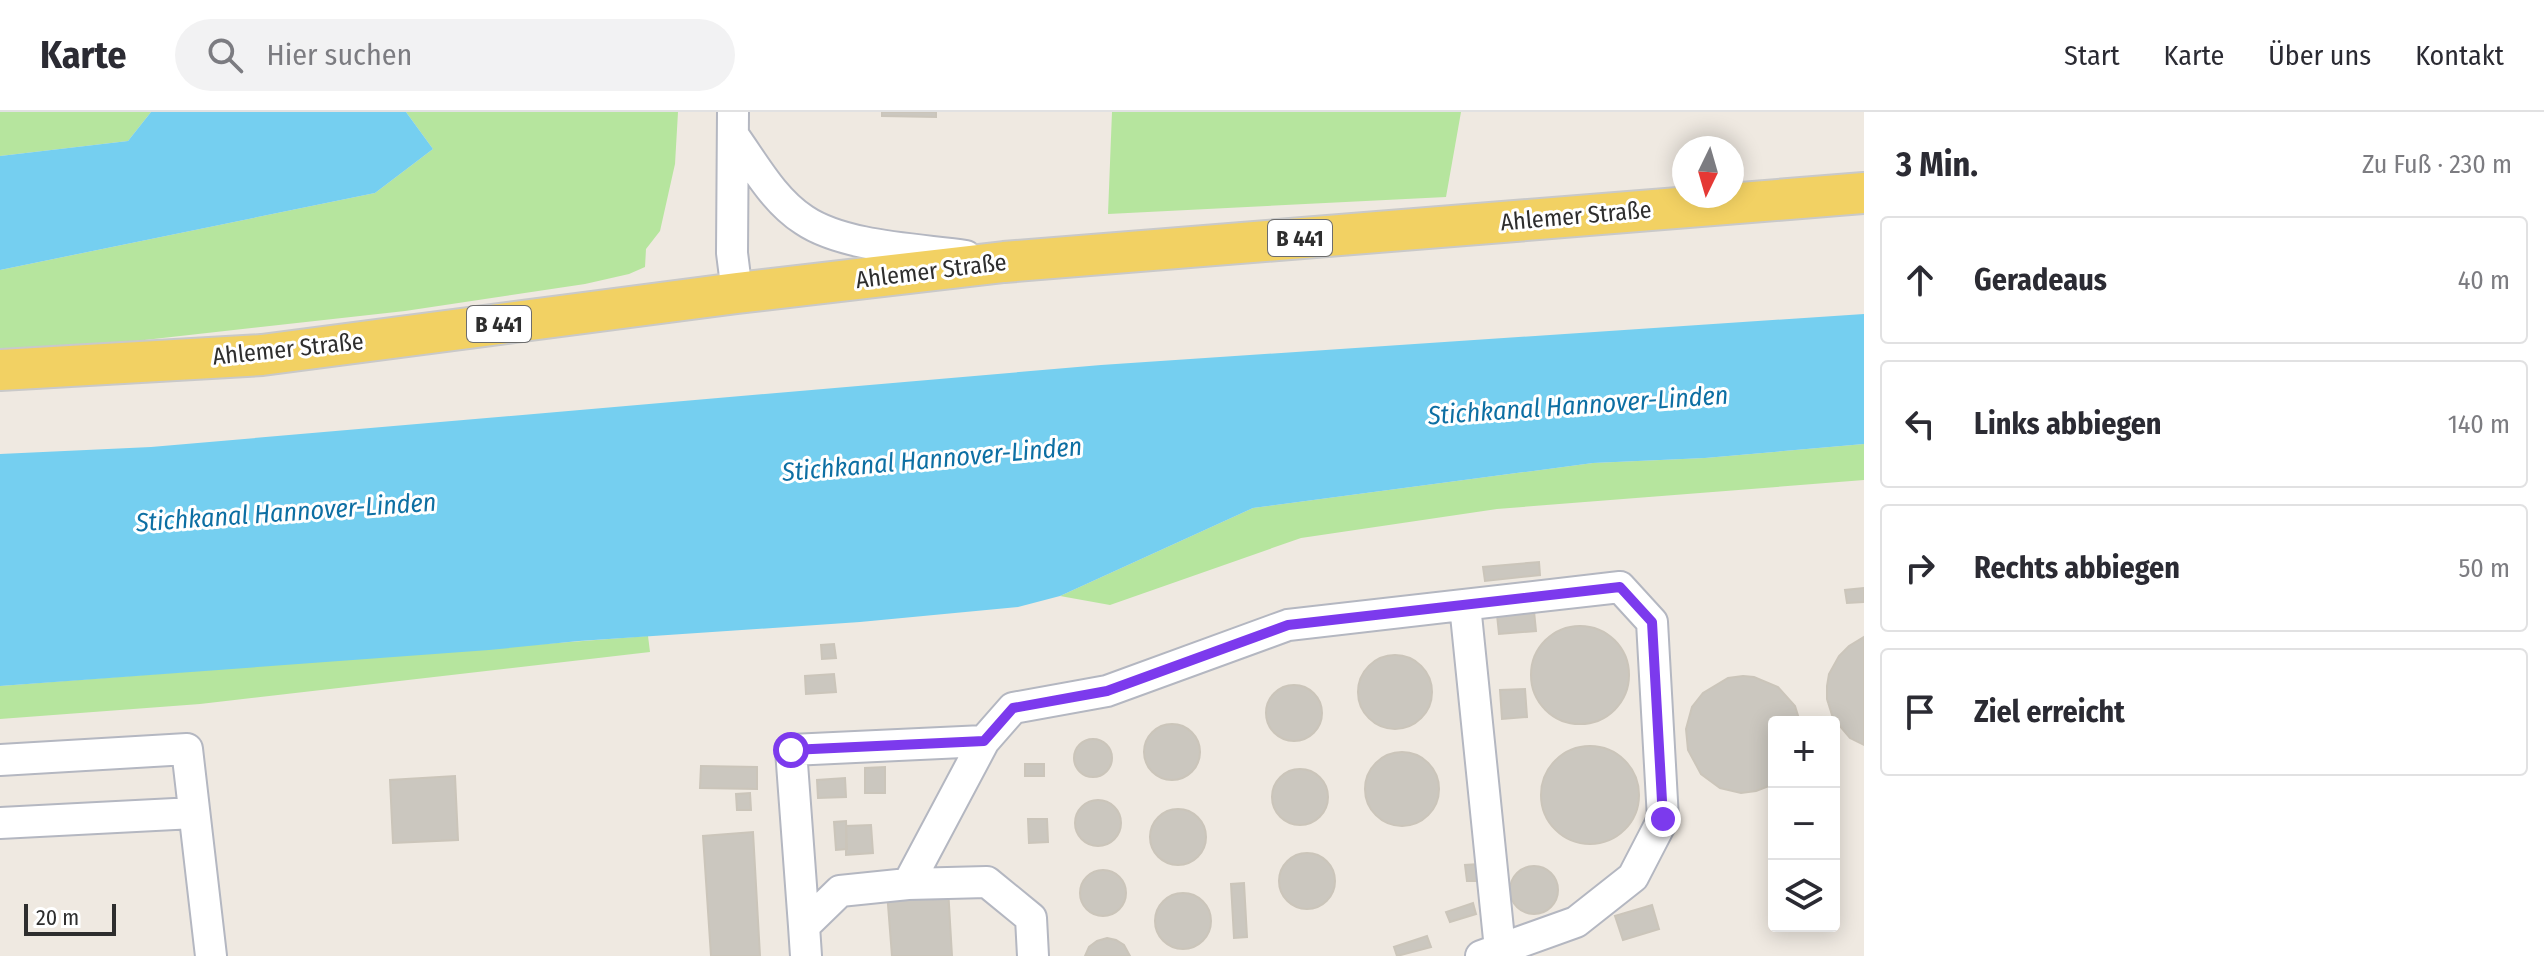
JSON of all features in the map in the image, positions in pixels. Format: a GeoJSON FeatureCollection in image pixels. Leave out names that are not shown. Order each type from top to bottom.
{"type":"FeatureCollection","features":[{"type":"Feature","properties":{"kind":"main road","name":"Ahlemer Straße"},"geometry":{"type":"LineString","coordinates":[[0,370],[262,355],[737,293],[1004,262],[1864,193]]}},
{"type":"Feature","properties":{"kind":"street"},"geometry":{"type":"LineString","coordinates":[[733,124],[777,197],[804,220],[842,238],[1004,262]]}},
{"type":"Feature","properties":{"kind":"street"},"geometry":{"type":"LineString","coordinates":[[733,124],[732,253],[737,293]]}},
{"type":"Feature","properties":{"kind":"street"},"geometry":{"type":"LineString","coordinates":[[908,884],[984,741],[1013,708],[1107,691],[1288,625],[1620,587],[1652,622],[1663,819],[1633,877],[1576,922],[1490,953],[1465,605]]}},
{"type":"Feature","properties":{"kind":"street"},"geometry":{"type":"LineString","coordinates":[[806,956],[791,750],[984,741]]}},
{"type":"Feature","properties":{"kind":"street"},"geometry":{"type":"LineString","coordinates":[[0,760],[187,749],[211,956]]}},
{"type":"Feature","properties":{"kind":"street"},"geometry":{"type":"LineString","coordinates":[[0,823],[194,813]]}},
{"type":"Feature","properties":{"kind":"street"},"geometry":{"type":"LineString","coordinates":[[804,926],[840,891],[908,884],[987,882],[1031,918],[1033,956]]}},
{"type":"Feature","properties":{"kind":"green space"},"geometry":{"type":"Polygon","coordinates":[[[0,112],[151,112],[128,141],[0,156],[0,112]]]}},
{"type":"Feature","properties":{"kind":"green space"},"geometry":{"type":"Polygon","coordinates":[[[406,112],[678,112],[675,164],[660,231],[646,249],[645,267],[585,284],[405,311],[109,344],[0,350],[0,270],[375,193],[433,149],[406,112]]]}},
{"type":"Feature","properties":{"kind":"green space"},"geometry":{"type":"Polygon","coordinates":[[[1112,112],[1461,112],[1446,197],[1108,214],[1112,112]]]}},
{"type":"Feature","properties":{"kind":"green space"},"geometry":{"type":"Polygon","coordinates":[[[1864,444],[1864,480],[1497,509],[1301,538],[1110,605],[1060,596],[1253,508],[1593,463],[1705,458],[1864,444]]]}},
{"type":"Feature","properties":{"kind":"green space"},"geometry":{"type":"Polygon","coordinates":[[[648,636],[650,652],[200,704],[0,719],[0,686],[648,636]]]}},
{"type":"Feature","properties":{"kind":"water"},"geometry":{"type":"Polygon","coordinates":[[[151,112],[406,112],[433,149],[375,193],[0,270],[0,156],[128,141],[151,112]]]}},
{"type":"Feature","properties":{"kind":"water","name":"Stichkanal Hannover-Linden"},"geometry":{"type":"Polygon","coordinates":[[[1864,314],[1864,444],[1705,458],[1593,463],[1253,508],[1060,596],[1018,607],[860,622],[0,686],[0,454],[151,447],[1101,365],[1864,314]]]}},
{"type":"Feature","properties":{"kind":"building"},"geometry":{"type":"Polygon","coordinates":[[[882,112],[936,112],[936,117],[882,116],[882,112]]]}},
{"type":"Feature","properties":{"kind":"building"},"geometry":{"type":"Polygon","coordinates":[[[1539,562],[1540,575],[1485,581],[1483,567],[1539,562]]]}},
{"type":"Feature","properties":{"kind":"building"},"geometry":{"type":"Polygon","coordinates":[[[1864,588],[1864,602],[1847,603],[1845,590],[1864,588]]]}},
{"type":"Feature","properties":{"kind":"building"},"geometry":{"type":"Polygon","coordinates":[[[1534,611],[1536,631],[1499,634],[1497,615],[1534,611]]]}},
{"type":"Feature","properties":{"kind":"building"},"geometry":{"type":"Polygon","coordinates":[[[1580,626],[1607,634],[1621,648],[1629,675],[1621,702],[1607,716],[1580,724],[1553,716],[1539,702],[1531,675],[1539,648],[1553,634],[1580,626]]]}},
{"type":"Feature","properties":{"kind":"building"},"geometry":{"type":"Polygon","coordinates":[[[1864,637],[1864,745],[1850,738],[1840,726],[1840,716],[1832,716],[1827,699],[1829,674],[1849,646],[1864,637]]]}},
{"type":"Feature","properties":{"kind":"building"},"geometry":{"type":"Polygon","coordinates":[[[834,644],[836,658],[822,659],[821,645],[834,644]]]}},
{"type":"Feature","properties":{"kind":"building"},"geometry":{"type":"Polygon","coordinates":[[[1395,655],[1416,661],[1426,671],[1432,692],[1426,713],[1416,723],[1395,729],[1374,723],[1364,713],[1358,692],[1364,671],[1374,661],[1395,655]]]}},
{"type":"Feature","properties":{"kind":"building"},"geometry":{"type":"Polygon","coordinates":[[[834,674],[836,692],[806,694],[805,676],[834,674]]]}},
{"type":"Feature","properties":{"kind":"building"},"geometry":{"type":"Polygon","coordinates":[[[1754,677],[1778,687],[1795,706],[1798,716],[1768,716],[1768,786],[1756,791],[1741,793],[1720,788],[1701,774],[1688,750],[1686,729],[1692,707],[1703,693],[1728,678],[1754,677]]]}},
{"type":"Feature","properties":{"kind":"building"},"geometry":{"type":"Polygon","coordinates":[[[1294,685],[1314,693],[1322,713],[1314,733],[1294,741],[1274,733],[1266,713],[1274,693],[1294,685]]]}},
{"type":"Feature","properties":{"kind":"building"},"geometry":{"type":"Polygon","coordinates":[[[1525,689],[1527,717],[1502,719],[1500,690],[1525,689]]]}},
{"type":"Feature","properties":{"kind":"building"},"geometry":{"type":"Polygon","coordinates":[[[1172,724],[1192,732],[1200,752],[1192,772],[1172,780],[1152,772],[1144,752],[1152,732],[1172,724]]]}},
{"type":"Feature","properties":{"kind":"building"},"geometry":{"type":"Polygon","coordinates":[[[1093,739],[1106,745],[1112,758],[1106,771],[1093,777],[1080,771],[1074,758],[1080,745],[1093,739]]]}},
{"type":"Feature","properties":{"kind":"building"},"geometry":{"type":"Polygon","coordinates":[[[1590,746],[1609,750],[1624,761],[1635,776],[1639,795],[1635,814],[1624,829],[1609,840],[1590,844],[1571,840],[1556,829],[1545,814],[1541,795],[1545,776],[1556,761],[1571,750],[1590,746]]]}},
{"type":"Feature","properties":{"kind":"building"},"geometry":{"type":"Polygon","coordinates":[[[1402,752],[1423,758],[1433,768],[1439,789],[1433,810],[1423,820],[1402,826],[1381,820],[1371,810],[1365,789],[1371,768],[1381,758],[1402,752]]]}},
{"type":"Feature","properties":{"kind":"building"},"geometry":{"type":"Polygon","coordinates":[[[1025,764],[1044,764],[1044,776],[1025,776],[1025,764]]]}},
{"type":"Feature","properties":{"kind":"building"},"geometry":{"type":"Polygon","coordinates":[[[701,766],[757,767],[757,789],[700,788],[701,766]]]}},
{"type":"Feature","properties":{"kind":"building"},"geometry":{"type":"Polygon","coordinates":[[[885,767],[885,793],[865,793],[865,768],[885,767]]]}},
{"type":"Feature","properties":{"kind":"building"},"geometry":{"type":"Polygon","coordinates":[[[1300,769],[1320,777],[1328,797],[1320,817],[1300,825],[1280,817],[1272,797],[1280,777],[1300,769]]]}},
{"type":"Feature","properties":{"kind":"building"},"geometry":{"type":"Polygon","coordinates":[[[455,776],[458,840],[393,843],[390,780],[455,776]]]}},
{"type":"Feature","properties":{"kind":"building"},"geometry":{"type":"Polygon","coordinates":[[[845,778],[846,797],[818,798],[817,780],[845,778]]]}},
{"type":"Feature","properties":{"kind":"building"},"geometry":{"type":"Polygon","coordinates":[[[750,793],[751,810],[737,810],[736,794],[750,793]]]}},
{"type":"Feature","properties":{"kind":"building"},"geometry":{"type":"Polygon","coordinates":[[[1098,800],[1114,807],[1121,823],[1114,839],[1098,846],[1082,839],[1075,823],[1082,807],[1098,800]]]}},
{"type":"Feature","properties":{"kind":"building"},"geometry":{"type":"Polygon","coordinates":[[[1178,809],[1198,817],[1206,837],[1198,857],[1178,865],[1158,857],[1150,837],[1158,817],[1178,809]]]}},
{"type":"Feature","properties":{"kind":"building"},"geometry":{"type":"Polygon","coordinates":[[[1028,819],[1047,819],[1048,842],[1029,843],[1028,819]]]}},
{"type":"Feature","properties":{"kind":"building"},"geometry":{"type":"Polygon","coordinates":[[[846,821],[847,849],[836,850],[834,822],[846,821]]]}},
{"type":"Feature","properties":{"kind":"building"},"geometry":{"type":"Polygon","coordinates":[[[871,825],[873,853],[846,855],[846,826],[871,825]]]}},
{"type":"Feature","properties":{"kind":"building"},"geometry":{"type":"Polygon","coordinates":[[[753,832],[760,956],[711,956],[703,836],[753,832]]]}},
{"type":"Feature","properties":{"kind":"building"},"geometry":{"type":"Polygon","coordinates":[[[1307,853],[1327,861],[1335,881],[1327,901],[1307,909],[1287,901],[1279,881],[1287,861],[1307,853]]]}},
{"type":"Feature","properties":{"kind":"building"},"geometry":{"type":"Polygon","coordinates":[[[1479,864],[1481,881],[1467,881],[1465,865],[1479,864]]]}},
{"type":"Feature","properties":{"kind":"building"},"geometry":{"type":"Polygon","coordinates":[[[1534,866],[1543,867],[1551,873],[1557,881],[1557,899],[1551,907],[1543,913],[1534,914],[1525,913],[1517,907],[1511,899],[1510,890],[1511,881],[1517,873],[1525,867],[1534,866]]]}},
{"type":"Feature","properties":{"kind":"building"},"geometry":{"type":"Polygon","coordinates":[[[1103,870],[1119,877],[1126,893],[1119,909],[1103,916],[1087,909],[1080,893],[1087,877],[1103,870]]]}},
{"type":"Feature","properties":{"kind":"building"},"geometry":{"type":"Polygon","coordinates":[[[1244,883],[1247,937],[1234,938],[1231,884],[1244,883]]]}},
{"type":"Feature","properties":{"kind":"building"},"geometry":{"type":"Polygon","coordinates":[[[948,888],[952,956],[892,956],[887,892],[948,888]]]}},
{"type":"Feature","properties":{"kind":"building"},"geometry":{"type":"Polygon","coordinates":[[[1183,893],[1203,901],[1211,921],[1203,941],[1183,949],[1163,941],[1155,921],[1163,901],[1183,893]]]}},
{"type":"Feature","properties":{"kind":"building"},"geometry":{"type":"Polygon","coordinates":[[[1473,903],[1476,914],[1450,922],[1446,912],[1473,903]]]}},
{"type":"Feature","properties":{"kind":"building"},"geometry":{"type":"Polygon","coordinates":[[[1652,905],[1659,929],[1623,940],[1615,916],[1652,905]]]}},
{"type":"Feature","properties":{"kind":"building"},"geometry":{"type":"Polygon","coordinates":[[[1427,936],[1431,947],[1397,956],[1394,947],[1427,936]]]}},
{"type":"Feature","properties":{"kind":"building"},"geometry":{"type":"Polygon","coordinates":[[[1107,938],[1124,945],[1130,956],[1085,956],[1089,947],[1107,938]]]}},
{"type":"Feature","properties":{"kind":"route"},"geometry":{"type":"LineString","coordinates":[[791,750],[984,741],[1013,708],[1107,691],[1288,625],[1620,587],[1652,622],[1663,819]]}}]}
